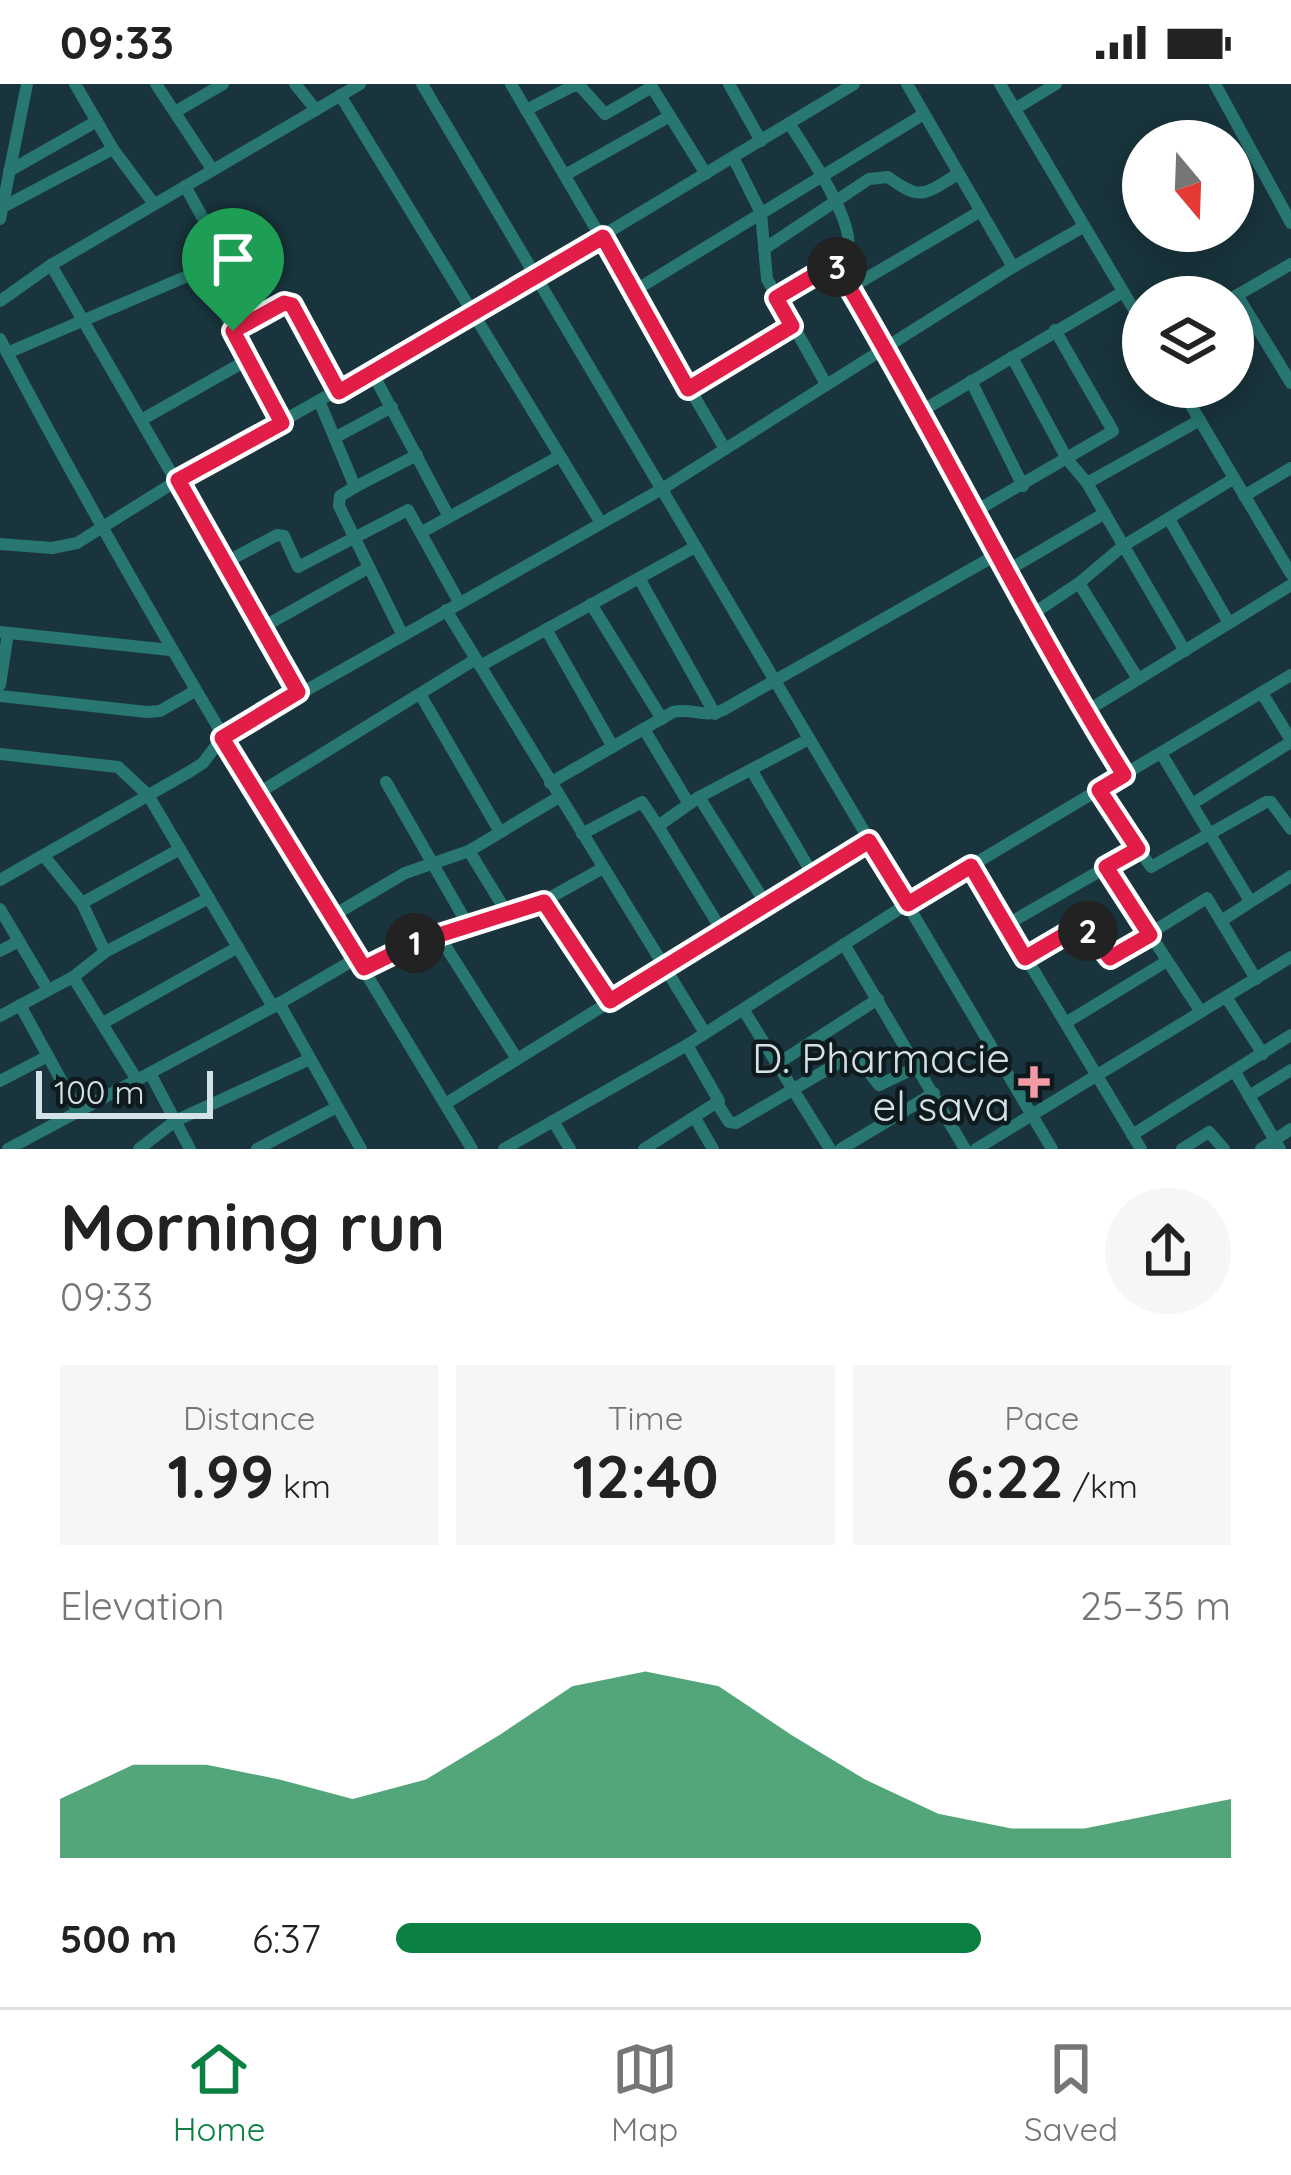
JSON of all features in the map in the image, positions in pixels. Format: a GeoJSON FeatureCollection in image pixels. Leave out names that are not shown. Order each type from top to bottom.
{"type":"FeatureCollection","features":[{"type":"Feature","properties":{"kind":"street"},"geometry":{"type":"LineString","coordinates":[[0,219],[27,84]]}},
{"type":"Feature","properties":{"kind":"street"},"geometry":{"type":"LineString","coordinates":[[75,84],[113,149],[154,204]]}},
{"type":"Feature","properties":{"kind":"street"},"geometry":{"type":"LineString","coordinates":[[156,84],[212,169]]}},
{"type":"Feature","properties":{"kind":"street"},"geometry":{"type":"LineString","coordinates":[[175,112],[223,84]]}},
{"type":"Feature","properties":{"kind":"street"},"geometry":{"type":"LineString","coordinates":[[295,84],[316,110]]}},
{"type":"Feature","properties":{"kind":"street"},"geometry":{"type":"LineString","coordinates":[[0,302],[51,265],[361,84]]}},
{"type":"Feature","properties":{"kind":"street"},"geometry":{"type":"LineString","coordinates":[[422,84],[1052,1149]]}},
{"type":"Feature","properties":{"kind":"street"},"geometry":{"type":"LineString","coordinates":[[511,84],[724,449]]}},
{"type":"Feature","properties":{"kind":"street"},"geometry":{"type":"LineString","coordinates":[[729,84],[761,141]]}},
{"type":"Feature","properties":{"kind":"street"},"geometry":{"type":"LineString","coordinates":[[0,544],[64,547],[475,313],[854,84]]}},
{"type":"Feature","properties":{"kind":"street"},"geometry":{"type":"LineString","coordinates":[[907,84],[1012,267]]}},
{"type":"Feature","properties":{"kind":"street"},"geometry":{"type":"LineString","coordinates":[[1000,84],[1122,290]]}},
{"type":"Feature","properties":{"kind":"street"},"geometry":{"type":"LineString","coordinates":[[1015,109],[1056,84]]}},
{"type":"Feature","properties":{"kind":"street"},"geometry":{"type":"LineString","coordinates":[[1215,84],[1291,223]]}},
{"type":"Feature","properties":{"kind":"street"},"geometry":{"type":"LineString","coordinates":[[526,110],[580,86],[604,114],[651,86],[706,174]]}},
{"type":"Feature","properties":{"kind":"street"},"geometry":{"type":"LineString","coordinates":[[340,95],[601,524]]}},
{"type":"Feature","properties":{"kind":"street"},"geometry":{"type":"LineString","coordinates":[[634,291],[924,113]]}},
{"type":"Feature","properties":{"kind":"street"},"geometry":{"type":"LineString","coordinates":[[565,175],[670,116]]}},
{"type":"Feature","properties":{"kind":"street"},"geometry":{"type":"LineString","coordinates":[[9,171],[97,122]]}},
{"type":"Feature","properties":{"kind":"street"},"geometry":{"type":"LineString","coordinates":[[776,298],[835,263],[848,243],[835,202],[789,123]]}},
{"type":"Feature","properties":{"kind":"street"},"geometry":{"type":"LineString","coordinates":[[0,125],[17,128]]}},
{"type":"Feature","properties":{"kind":"street"},"geometry":{"type":"LineString","coordinates":[[1,208],[113,149]]}},
{"type":"Feature","properties":{"kind":"street"},"geometry":{"type":"LineString","coordinates":[[733,157],[761,213],[764,271],[826,384]]}},
{"type":"Feature","properties":{"kind":"street"},"geometry":{"type":"LineString","coordinates":[[764,249],[868,179],[881,176],[915,195],[958,174]]}},
{"type":"Feature","properties":{"kind":"street"},"geometry":{"type":"LineString","coordinates":[[185,185],[224,254],[220,262],[84,319],[3,346],[170,650],[472,1149]]}},
{"type":"Feature","properties":{"kind":"street"},"geometry":{"type":"LineString","coordinates":[[850,288],[980,212]]}},
{"type":"Feature","properties":{"kind":"street"},"geometry":{"type":"LineString","coordinates":[[0,880],[203,763],[222,738],[298,692],[662,490],[1083,226]]}},
{"type":"Feature","properties":{"kind":"street"},"geometry":{"type":"LineString","coordinates":[[835,263],[1005,572],[1124,775]]}},
{"type":"Feature","properties":{"kind":"street"},"geometry":{"type":"LineString","coordinates":[[1254,285],[1291,264]]}},
{"type":"Feature","properties":{"kind":"street"},"geometry":{"type":"LineString","coordinates":[[51,265],[298,692]]}},
{"type":"Feature","properties":{"kind":"street"},"geometry":{"type":"LineString","coordinates":[[203,268],[282,423]]}},
{"type":"Feature","properties":{"kind":"street"},"geometry":{"type":"LineString","coordinates":[[920,412],[1122,293]]}},
{"type":"Feature","properties":{"kind":"street"},"geometry":{"type":"LineString","coordinates":[[233,331],[284,303],[292,305],[339,392]]}},
{"type":"Feature","properties":{"kind":"street"},"geometry":{"type":"LineString","coordinates":[[688,389],[792,326]]}},
{"type":"Feature","properties":{"kind":"street"},"geometry":{"type":"LineString","coordinates":[[1254,326],[1291,383]]}},
{"type":"Feature","properties":{"kind":"street"},"geometry":{"type":"LineString","coordinates":[[974,512],[1113,431],[1055,330]]}},
{"type":"Feature","properties":{"kind":"street"},"geometry":{"type":"LineString","coordinates":[[1012,357],[1066,459],[1088,483],[1185,651]]}},
{"type":"Feature","properties":{"kind":"street"},"geometry":{"type":"LineString","coordinates":[[143,419],[249,359]]}},
{"type":"Feature","properties":{"kind":"street"},"geometry":{"type":"LineString","coordinates":[[372,372],[448,517]]}},
{"type":"Feature","properties":{"kind":"street"},"geometry":{"type":"LineString","coordinates":[[970,381],[1023,486]]}},
{"type":"Feature","properties":{"kind":"street"},"geometry":{"type":"LineString","coordinates":[[320,403],[355,487]]}},
{"type":"Feature","properties":{"kind":"street"},"geometry":{"type":"LineString","coordinates":[[336,437],[392,407]]}},
{"type":"Feature","properties":{"kind":"street"},"geometry":{"type":"LineString","coordinates":[[1193,408],[1291,574]]}},
{"type":"Feature","properties":{"kind":"street"},"geometry":{"type":"LineString","coordinates":[[1088,483],[1200,420]]}},
{"type":"Feature","properties":{"kind":"street"},"geometry":{"type":"LineString","coordinates":[[402,634],[339,506],[340,496],[417,455]]}},
{"type":"Feature","properties":{"kind":"street"},"geometry":{"type":"LineString","coordinates":[[422,532],[560,456]]}},
{"type":"Feature","properties":{"kind":"street"},"geometry":{"type":"LineString","coordinates":[[1244,496],[1291,468]]}},
{"type":"Feature","properties":{"kind":"street"},"geometry":{"type":"LineString","coordinates":[[1030,615],[1123,546],[1233,479]]}},
{"type":"Feature","properties":{"kind":"street"},"geometry":{"type":"LineString","coordinates":[[226,562],[277,535],[284,536],[298,566],[408,510],[478,663],[705,1033]]}},
{"type":"Feature","properties":{"kind":"street"},"geometry":{"type":"LineString","coordinates":[[1005,572],[1105,513]]}},
{"type":"Feature","properties":{"kind":"street"},"geometry":{"type":"LineString","coordinates":[[1169,519],[1228,623]]}},
{"type":"Feature","properties":{"kind":"street"},"geometry":{"type":"LineString","coordinates":[[257,794],[420,694],[695,547]]}},
{"type":"Feature","properties":{"kind":"street"},"geometry":{"type":"LineString","coordinates":[[550,783],[682,710],[715,714],[996,554]]}},
{"type":"Feature","properties":{"kind":"street"},"geometry":{"type":"LineString","coordinates":[[262,627],[368,568]]}},
{"type":"Feature","properties":{"kind":"street"},"geometry":{"type":"LineString","coordinates":[[639,578],[715,714]]}},
{"type":"Feature","properties":{"kind":"street"},"geometry":{"type":"LineString","coordinates":[[1078,583],[1138,680]]}},
{"type":"Feature","properties":{"kind":"street"},"geometry":{"type":"LineString","coordinates":[[1085,712],[1291,585]]}},
{"type":"Feature","properties":{"kind":"street"},"geometry":{"type":"LineString","coordinates":[[591,604],[662,719]]}},
{"type":"Feature","properties":{"kind":"street"},"geometry":{"type":"LineString","coordinates":[[546,629],[614,747]]}},
{"type":"Feature","properties":{"kind":"street"},"geometry":{"type":"LineString","coordinates":[[0,685],[4,632],[170,650]]}},
{"type":"Feature","properties":{"kind":"street"},"geometry":{"type":"LineString","coordinates":[[504,1149],[687,1045],[908,904],[1291,675]]}},
{"type":"Feature","properties":{"kind":"street"},"geometry":{"type":"LineString","coordinates":[[0,696],[147,712],[160,711],[195,691]]}},
{"type":"Feature","properties":{"kind":"street"},"geometry":{"type":"LineString","coordinates":[[1192,804],[1291,741],[1262,693]]}},
{"type":"Feature","properties":{"kind":"street"},"geometry":{"type":"LineString","coordinates":[[420,694],[500,832]]}},
{"type":"Feature","properties":{"kind":"street"},"geometry":{"type":"LineString","coordinates":[[644,729],[766,904]]}},
{"type":"Feature","properties":{"kind":"street"},"geometry":{"type":"LineString","coordinates":[[658,826],[694,800],[809,739]]}},
{"type":"Feature","properties":{"kind":"street"},"geometry":{"type":"LineString","coordinates":[[1161,753],[1250,902]]}},
{"type":"Feature","properties":{"kind":"street"},"geometry":{"type":"LineString","coordinates":[[0,754],[118,767],[148,795],[361,1149]]}},
{"type":"Feature","properties":{"kind":"street"},"geometry":{"type":"LineString","coordinates":[[752,771],[813,875]]}},
{"type":"Feature","properties":{"kind":"street"},"geometry":{"type":"LineString","coordinates":[[386,782],[469,927]]}},
{"type":"Feature","properties":{"kind":"street"},"geometry":{"type":"LineString","coordinates":[[1099,790],[1149,866],[1155,868],[1268,802],[1291,829]]}},
{"type":"Feature","properties":{"kind":"street"},"geometry":{"type":"LineString","coordinates":[[334,915],[405,873],[469,851],[559,797]]}},
{"type":"Feature","properties":{"kind":"street"},"geometry":{"type":"LineString","coordinates":[[582,833],[643,802],[722,931]]}},
{"type":"Feature","properties":{"kind":"street"},"geometry":{"type":"LineString","coordinates":[[445,1104],[869,841]]}},
{"type":"Feature","properties":{"kind":"street"},"geometry":{"type":"LineString","coordinates":[[82,903],[180,849]]}},
{"type":"Feature","properties":{"kind":"street"},"geometry":{"type":"LineString","coordinates":[[1006,926],[1138,849]]}},
{"type":"Feature","properties":{"kind":"street"},"geometry":{"type":"LineString","coordinates":[[469,851],[509,916]]}},
{"type":"Feature","properties":{"kind":"street"},"geometry":{"type":"LineString","coordinates":[[44,856],[82,903],[105,952]]}},
{"type":"Feature","properties":{"kind":"street"},"geometry":{"type":"LineString","coordinates":[[971,866],[1141,1149]]}},
{"type":"Feature","properties":{"kind":"street"},"geometry":{"type":"LineString","coordinates":[[1106,867],[1201,1012]]}},
{"type":"Feature","properties":{"kind":"street"},"geometry":{"type":"LineString","coordinates":[[8,1149],[360,963],[509,916],[603,868]]}},
{"type":"Feature","properties":{"kind":"street"},"geometry":{"type":"LineString","coordinates":[[1221,921],[1291,876]]}},
{"type":"Feature","properties":{"kind":"street"},"geometry":{"type":"LineString","coordinates":[[0,1016],[73,977],[105,952],[209,898]]}},
{"type":"Feature","properties":{"kind":"street"},"geometry":{"type":"LineString","coordinates":[[1025,958],[1076,928],[1088,931],[1110,958],[1204,898],[1256,979]]}},
{"type":"Feature","properties":{"kind":"street"},"geometry":{"type":"LineString","coordinates":[[544,902],[610,1001]]}},
{"type":"Feature","properties":{"kind":"street"},"geometry":{"type":"LineString","coordinates":[[0,909],[48,990]]}},
{"type":"Feature","properties":{"kind":"street"},"geometry":{"type":"LineString","coordinates":[[439,935],[517,1059]]}},
{"type":"Feature","properties":{"kind":"street"},"geometry":{"type":"LineString","coordinates":[[0,951],[19,941]]}},
{"type":"Feature","properties":{"kind":"street"},"geometry":{"type":"LineString","coordinates":[[844,944],[965,1149]]}},
{"type":"Feature","properties":{"kind":"street"},"geometry":{"type":"LineString","coordinates":[[103,1023],[238,947]]}},
{"type":"Feature","properties":{"kind":"street"},"geometry":{"type":"LineString","coordinates":[[1067,1022],[1167,961]]}},
{"type":"Feature","properties":{"kind":"street"},"geometry":{"type":"LineString","coordinates":[[976,1149],[1289,962]]}},
{"type":"Feature","properties":{"kind":"street"},"geometry":{"type":"LineString","coordinates":[[73,977],[190,1149]]}},
{"type":"Feature","properties":{"kind":"street"},"geometry":{"type":"LineString","coordinates":[[1226,997],[1263,1054]]}},
{"type":"Feature","properties":{"kind":"street"},"geometry":{"type":"LineString","coordinates":[[777,1064],[878,999]]}},
{"type":"Feature","properties":{"kind":"street"},"geometry":{"type":"LineString","coordinates":[[20,1005],[78,1111]]}},
{"type":"Feature","properties":{"kind":"street"},"geometry":{"type":"LineString","coordinates":[[743,1010],[830,1149]]}},
{"type":"Feature","properties":{"kind":"street"},"geometry":{"type":"LineString","coordinates":[[1132,1135],[1291,1035]]}},
{"type":"Feature","properties":{"kind":"street"},"geometry":{"type":"LineString","coordinates":[[687,1045],[718,1094],[717,1103],[729,1122],[736,1123],[850,1056],[857,1057],[879,1085],[919,1066]]}},
{"type":"Feature","properties":{"kind":"street"},"geometry":{"type":"LineString","coordinates":[[0,1081],[48,1056]]}},
{"type":"Feature","properties":{"kind":"street"},"geometry":{"type":"LineString","coordinates":[[139,1149],[175,1121],[310,1059]]}},
{"type":"Feature","properties":{"kind":"street"},"geometry":{"type":"LineString","coordinates":[[1249,1096],[1291,1070]]}},
{"type":"Feature","properties":{"kind":"street"},"geometry":{"type":"LineString","coordinates":[[1235,1072],[1277,1144]]}},
{"type":"Feature","properties":{"kind":"street"},"geometry":{"type":"LineString","coordinates":[[841,1149],[934,1093]]}},
{"type":"Feature","properties":{"kind":"street"},"geometry":{"type":"LineString","coordinates":[[644,1149],[717,1103]]}},
{"type":"Feature","properties":{"kind":"street"},"geometry":{"type":"LineString","coordinates":[[257,1149],[338,1107]]}},
{"type":"Feature","properties":{"kind":"street"},"geometry":{"type":"LineString","coordinates":[[695,1118],[712,1149]]}},
{"type":"Feature","properties":{"kind":"street"},"geometry":{"type":"LineString","coordinates":[[553,1121],[570,1149]]}},
{"type":"Feature","properties":{"kind":"street"},"geometry":{"type":"LineString","coordinates":[[1261,1149],[1277,1144],[1291,1129]]}},
{"type":"Feature","properties":{"kind":"street"},"geometry":{"type":"LineString","coordinates":[[1182,1149],[1209,1132],[1224,1149]]}},
{"type":"Feature","properties":{"kind":"place","name":"D. Pharmacie el sava"},"geometry":{"type":"Point","coordinates":[1034,1082]}},
{"type":"Feature","properties":{"kind":"route"},"geometry":{"type":"LineString","coordinates":[[603,237],[688,389],[792,326],[776,298],[835,263],[1005,572],[1124,775],[1099,790],[1138,849],[1106,867],[1150,935],[1107,958],[1088,931],[1076,928],[1025,958],[971,866],[908,904],[869,841],[610,1001],[544,902],[417,942],[364,968],[222,738],[298,692],[178,480],[282,423],[233,331],[284,303],[292,305],[339,392],[603,237]]}}]}
